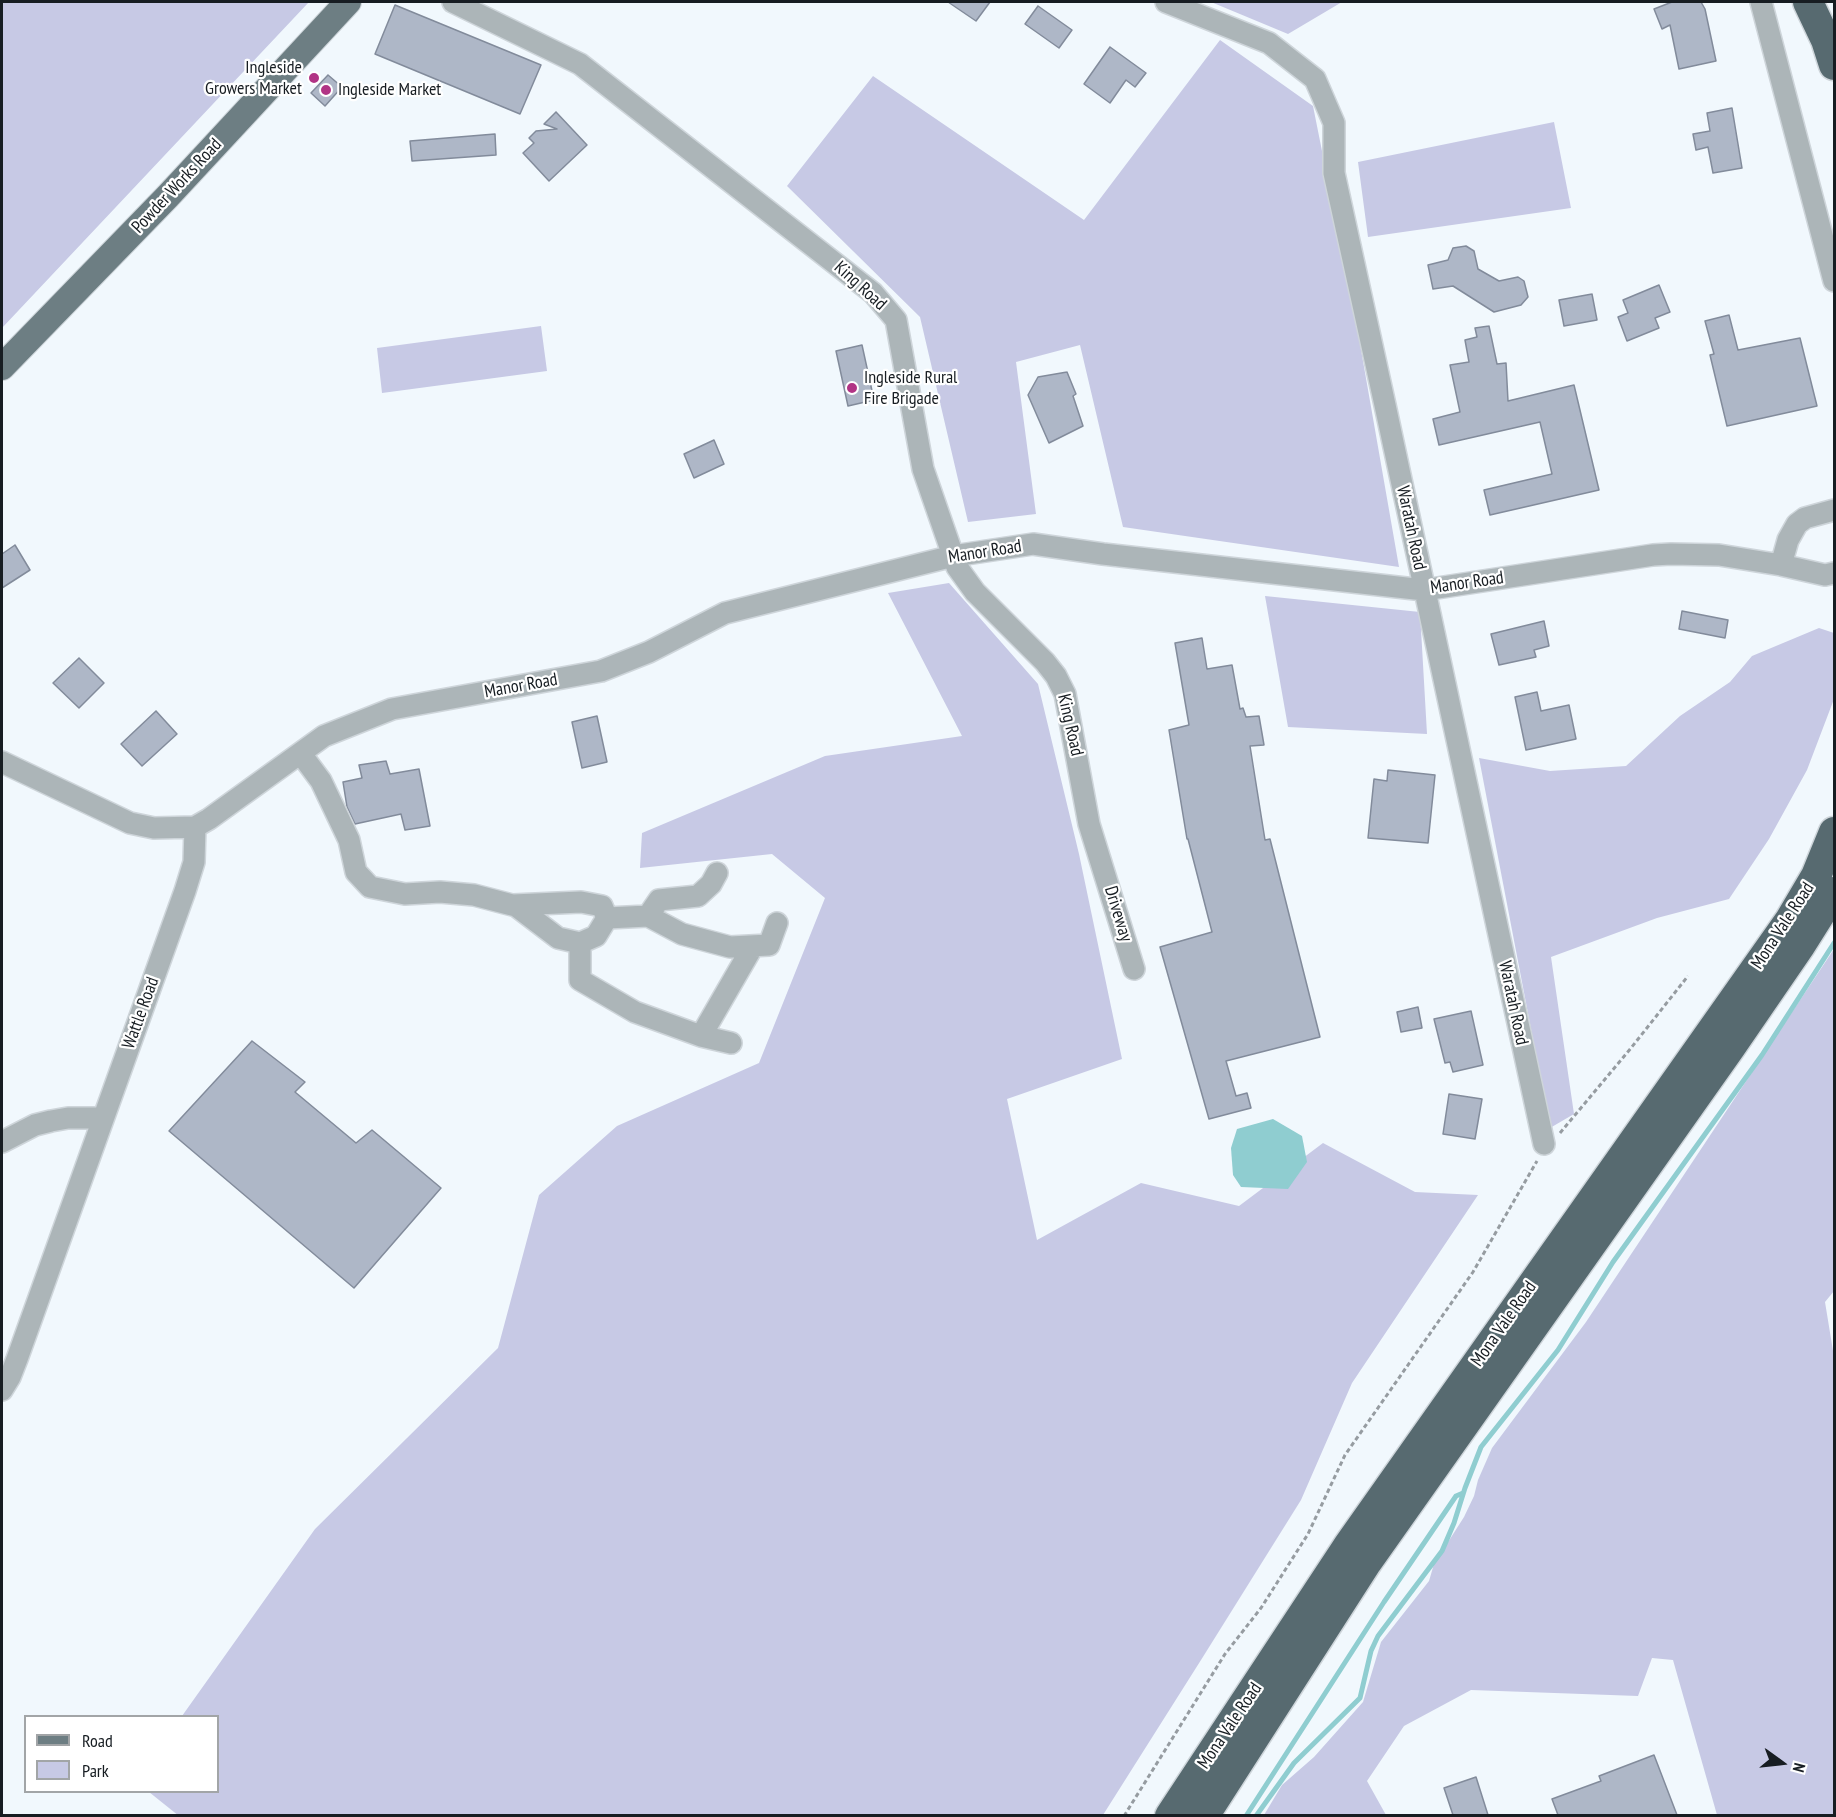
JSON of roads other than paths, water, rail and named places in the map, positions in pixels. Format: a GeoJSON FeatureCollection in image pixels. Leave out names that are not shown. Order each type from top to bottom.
{"type":"FeatureCollection","features":[{"type":"Feature","properties":{"kind":"highway"},"geometry":{"type":"LineString","coordinates":[[1808,2],[1826,40],[1834,65]]}},
{"type":"Feature","properties":{"kind":"highway","name":"Mona Vale Road"},"geometry":{"type":"LineString","coordinates":[[1170,1815],[1348,1546],[1785,928],[1816,876],[1834,832]]}},
{"type":"Feature","properties":{"kind":"highway","name":"Mona Vale Road"},"geometry":{"type":"LineString","coordinates":[[1204,1815],[1367,1563],[1737,1038],[1834,892]]}},
{"type":"Feature","properties":{"kind":"main road","name":"Powder Works Road"},"geometry":{"type":"LineString","coordinates":[[2,367],[168,196],[348,2]]}},
{"type":"Feature","properties":{"kind":"street","name":"King Road"},"geometry":{"type":"LineString","coordinates":[[453,2],[580,64],[873,293],[896,320],[923,469],[957,567],[975,592],[1045,662],[1056,676],[1065,694],[1089,824],[1101,860]]}},
{"type":"Feature","properties":{"kind":"street","name":"Waratah Road"},"geometry":{"type":"LineString","coordinates":[[1166,2],[1269,43],[1315,79],[1334,123],[1334,172],[1547,1146]]}},
{"type":"Feature","properties":{"kind":"street"},"geometry":{"type":"LineString","coordinates":[[1761,2],[1834,281]]}},
{"type":"Feature","properties":{"kind":"street"},"geometry":{"type":"LineString","coordinates":[[1781,565],[1788,540],[1797,524],[1805,518],[1834,510]]}},
{"type":"Feature","properties":{"kind":"street","name":"Manor Road"},"geometry":{"type":"LineString","coordinates":[[195,827],[324,736],[392,709],[601,671],[649,652],[724,613],[953,556],[1033,544],[1424,590],[1653,555],[1719,555],[1781,565],[1831,577]]}},
{"type":"Feature","properties":{"kind":"street"},"geometry":{"type":"LineString","coordinates":[[301,754],[321,781],[349,840],[357,872],[370,887],[405,894],[440,892],[474,895],[513,905],[581,902],[602,906],[607,918]]}},
{"type":"Feature","properties":{"kind":"street"},"geometry":{"type":"LineString","coordinates":[[2,762],[130,823],[154,828],[195,827]]}},
{"type":"Feature","properties":{"kind":"street","name":"Wattle Road"},"geometry":{"type":"LineString","coordinates":[[2,1390],[17,1359],[186,891],[194,862],[195,827]]}},
{"type":"Feature","properties":{"kind":"street","name":"Driveway"},"geometry":{"type":"LineString","coordinates":[[1101,860],[1134,969]]}},
{"type":"Feature","properties":{"kind":"street"},"geometry":{"type":"LineString","coordinates":[[513,905],[558,938],[580,943],[596,936],[607,918],[655,903],[698,896],[711,884],[717,873]]}},
{"type":"Feature","properties":{"kind":"street"},"geometry":{"type":"LineString","coordinates":[[655,903],[682,934],[730,947],[769,945],[777,923]]}},
{"type":"Feature","properties":{"kind":"street"},"geometry":{"type":"LineString","coordinates":[[580,943],[580,980],[635,1012],[731,1043]]}},
{"type":"Feature","properties":{"kind":"street"},"geometry":{"type":"LineString","coordinates":[[701,1035],[753,946]]}},
{"type":"Feature","properties":{"kind":"street"},"geometry":{"type":"LineString","coordinates":[[2,1142],[35,1125],[51,1121],[68,1118],[103,1118]]}},
{"type":"Feature","properties":{"kind":"waterway"},"geometry":{"type":"LineString","coordinates":[[1256,1816],[1294,1763],[1360,1698],[1371,1651],[1378,1636],[1442,1551],[1481,1447],[1558,1350],[1613,1262],[1762,1055],[1834,943]]}},
{"type":"Feature","properties":{"kind":"waterway"},"geometry":{"type":"LineString","coordinates":[[1246,1816],[1384,1602],[1456,1496],[1463,1493]]}},
{"type":"Feature","properties":{"kind":"place","name":"Ingleside Growers Market"},"geometry":{"type":"Point","coordinates":[314,78]}},
{"type":"Feature","properties":{"kind":"place","name":"Ingleside Market"},"geometry":{"type":"Point","coordinates":[326,90]}},
{"type":"Feature","properties":{"kind":"place","name":"Ingleside Rural Fire Brigade"},"geometry":{"type":"Point","coordinates":[852,388]}}]}
